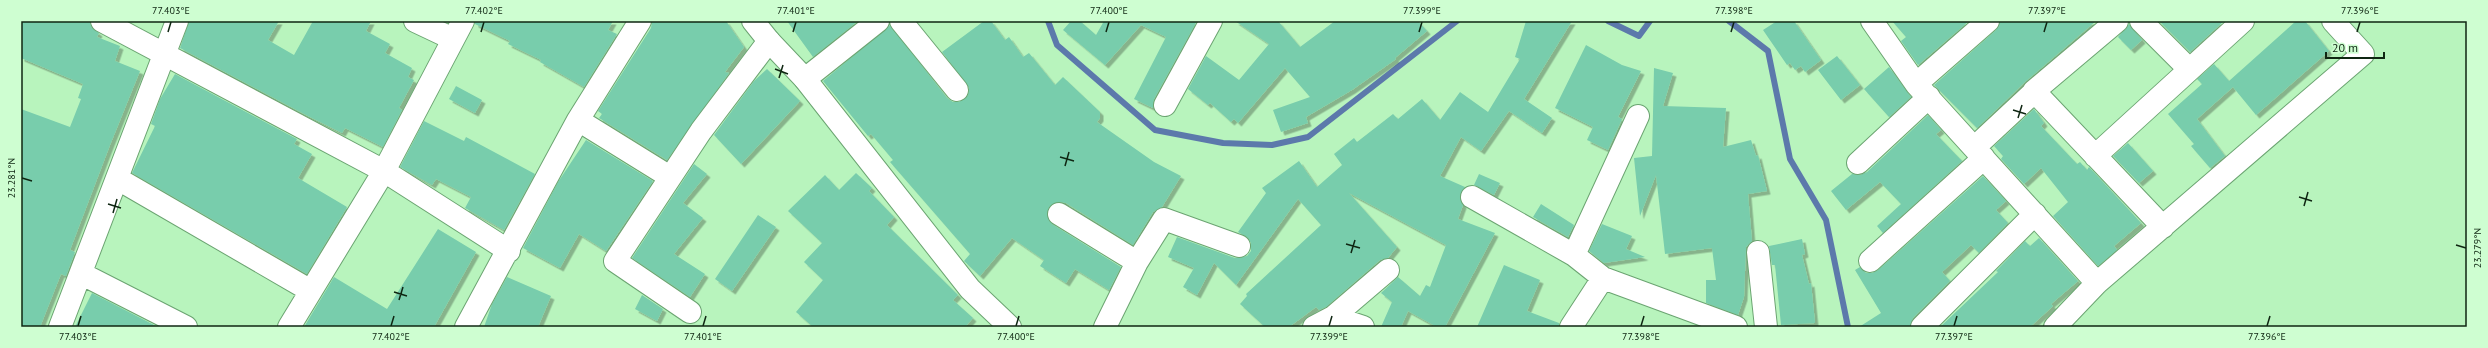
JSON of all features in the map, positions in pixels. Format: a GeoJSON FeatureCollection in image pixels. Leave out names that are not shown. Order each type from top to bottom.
{"type":"FeatureCollection","features":[{"type":"Feature","properties":{"kind":"street"},"geometry":{"type":"LineString","coordinates":[[102,21],[384,171],[509,251]]}},
{"type":"Feature","properties":{"kind":"street"},"geometry":{"type":"LineString","coordinates":[[60,327],[118,179],[162,54],[177,21]]}},
{"type":"Feature","properties":{"kind":"street"},"geometry":{"type":"LineString","coordinates":[[289,327],[384,171],[458,30],[415,21]]}},
{"type":"Feature","properties":{"kind":"street"},"geometry":{"type":"LineString","coordinates":[[466,327],[509,251],[578,120],[640,21]]}},
{"type":"Feature","properties":{"kind":"street"},"geometry":{"type":"LineString","coordinates":[[753,21],[769,41],[805,79],[970,289],[1010,327]]}},
{"type":"Feature","properties":{"kind":"street"},"geometry":{"type":"LineString","coordinates":[[805,79],[878,21]]}},
{"type":"Feature","properties":{"kind":"street"},"geometry":{"type":"LineString","coordinates":[[901,21],[957,90]]}},
{"type":"Feature","properties":{"kind":"street"},"geometry":{"type":"LineString","coordinates":[[1165,105],[1211,21]]}},
{"type":"Feature","properties":{"kind":"street"},"geometry":{"type":"LineString","coordinates":[[1872,21],[1922,91],[2097,283]]}},
{"type":"Feature","properties":{"kind":"street"},"geometry":{"type":"LineString","coordinates":[[1858,163],[1922,91],[1988,21]]}},
{"type":"Feature","properties":{"kind":"street"},"geometry":{"type":"LineString","coordinates":[[1870,261],[1979,153],[2034,92],[2117,21]]}},
{"type":"Feature","properties":{"kind":"street"},"geometry":{"type":"LineString","coordinates":[[2141,21],[2189,69]]}},
{"type":"Feature","properties":{"kind":"street"},"geometry":{"type":"LineString","coordinates":[[2095,156],[2243,21]]}},
{"type":"Feature","properties":{"kind":"street"},"geometry":{"type":"LineString","coordinates":[[2055,327],[2097,283],[2363,54],[2333,21]]}},
{"type":"Feature","properties":{"kind":"street"},"geometry":{"type":"LineString","coordinates":[[690,312],[615,261],[670,177],[769,41]]}},
{"type":"Feature","properties":{"kind":"street"},"geometry":{"type":"LineString","coordinates":[[2034,92],[2163,227]]}},
{"type":"Feature","properties":{"kind":"street"},"geometry":{"type":"LineString","coordinates":[[1574,255],[1638,116]]}},
{"type":"Feature","properties":{"kind":"street"},"geometry":{"type":"LineString","coordinates":[[578,120],[670,177]]}},
{"type":"Feature","properties":{"kind":"street"},"geometry":{"type":"LineString","coordinates":[[118,179],[311,291]]}},
{"type":"Feature","properties":{"kind":"street"},"geometry":{"type":"LineString","coordinates":[[1472,197],[1574,255],[1603,278],[1736,327]]}},
{"type":"Feature","properties":{"kind":"street"},"geometry":{"type":"LineString","coordinates":[[1059,214],[1137,262]]}},
{"type":"Feature","properties":{"kind":"street"},"geometry":{"type":"LineString","coordinates":[[1922,327],[2035,214]]}},
{"type":"Feature","properties":{"kind":"street"},"geometry":{"type":"LineString","coordinates":[[1105,327],[1137,262],[1164,219],[1238,246]]}},
{"type":"Feature","properties":{"kind":"street"},"geometry":{"type":"LineString","coordinates":[[1758,252],[1766,327]]}},
{"type":"Feature","properties":{"kind":"street"},"geometry":{"type":"LineString","coordinates":[[1314,327],[1333,317],[1388,270]]}},
{"type":"Feature","properties":{"kind":"street"},"geometry":{"type":"LineString","coordinates":[[82,274],[186,327]]}},
{"type":"Feature","properties":{"kind":"street"},"geometry":{"type":"LineString","coordinates":[[1571,327],[1603,278]]}},
{"type":"Feature","properties":{"kind":"street"},"geometry":{"type":"LineString","coordinates":[[1333,317],[1363,327]]}},
{"type":"Feature","properties":{"kind":"building"},"geometry":{"type":"Polygon","coordinates":[[[21,21],[90,22],[92,28],[99,33],[97,37],[120,46],[115,61],[140,71],[70,250],[75,252],[66,276],[61,274],[40,327],[21,327],[21,109],[70,127],[81,99],[78,98],[83,84],[21,58],[21,21]]]}},
{"type":"Feature","properties":{"kind":"building"},"geometry":{"type":"Polygon","coordinates":[[[189,21],[279,21],[268,40],[294,55],[313,21],[371,21],[366,31],[390,44],[385,53],[412,68],[408,77],[414,80],[399,108],[402,110],[383,147],[345,128],[342,133],[180,48],[189,21]]]}},
{"type":"Feature","properties":{"kind":"building"},"geometry":{"type":"Polygon","coordinates":[[[475,21],[613,21],[608,30],[617,34],[584,87],[540,62],[541,60],[508,44],[510,41],[475,24],[475,21]]]}},
{"type":"Feature","properties":{"kind":"building"},"geometry":{"type":"Polygon","coordinates":[[[652,21],[726,21],[744,47],[725,72],[729,73],[667,160],[599,118],[602,114],[598,111],[651,28],[652,21]]]}},
{"type":"Feature","properties":{"kind":"building"},"geometry":{"type":"Polygon","coordinates":[[[787,21],[858,21],[813,57],[787,21]]]}},
{"type":"Feature","properties":{"kind":"building"},"geometry":{"type":"Polygon","coordinates":[[[984,21],[991,21],[1005,40],[1009,37],[1023,57],[1029,53],[1055,85],[1063,77],[1100,112],[1100,118],[1097,122],[1154,162],[1181,176],[1162,207],[1153,212],[1133,245],[1066,203],[1059,202],[1049,207],[1047,214],[1052,224],[1121,267],[1109,290],[1075,269],[1066,283],[1040,266],[1044,260],[1012,238],[980,276],[964,261],[970,254],[890,162],[893,160],[871,134],[868,136],[823,81],[890,25],[947,98],[953,102],[959,102],[968,95],[969,88],[942,52],[984,21]]]}},
{"type":"Feature","properties":{"kind":"building"},"geometry":{"type":"Polygon","coordinates":[[[1071,21],[1080,21],[1096,35],[1104,21],[1197,21],[1154,99],[1153,108],[1134,99],[1166,37],[1141,25],[1105,65],[1063,30],[1071,21]]]}},
{"type":"Feature","properties":{"kind":"building"},"geometry":{"type":"Polygon","coordinates":[[[1235,21],[1278,21],[1300,47],[1335,21],[1418,21],[1427,31],[1395,58],[1396,59],[1352,90],[1306,117],[1308,123],[1281,132],[1273,110],[1310,97],[1285,68],[1238,123],[1234,119],[1231,122],[1210,103],[1208,105],[1188,89],[1206,56],[1239,80],[1269,44],[1235,21]]]}},
{"type":"Feature","properties":{"kind":"building"},"geometry":{"type":"Polygon","coordinates":[[[1526,21],[1572,21],[1524,99],[1552,118],[1542,133],[1509,111],[1481,151],[1461,137],[1440,176],[1465,187],[1460,197],[1463,205],[1458,219],[1495,233],[1445,327],[1437,327],[1408,311],[1401,327],[1381,327],[1392,302],[1381,293],[1398,277],[1420,296],[1426,285],[1430,287],[1446,245],[1349,193],[1397,247],[1388,258],[1380,260],[1326,307],[1319,310],[1316,307],[1289,327],[1265,327],[1240,304],[1247,296],[1246,294],[1321,225],[1298,199],[1236,285],[1214,263],[1197,295],[1183,287],[1194,268],[1168,257],[1177,237],[1235,258],[1247,256],[1251,251],[1251,243],[1248,238],[1238,232],[1266,193],[1262,188],[1299,161],[1317,187],[1342,165],[1334,154],[1354,138],[1357,142],[1393,114],[1398,119],[1422,99],[1440,120],[1460,92],[1488,112],[1520,59],[1515,57],[1526,21]]]}},
{"type":"Feature","properties":{"kind":"building"},"geometry":{"type":"Polygon","coordinates":[[[1777,21],[1794,21],[1821,60],[1805,72],[1801,66],[1795,70],[1790,63],[1787,65],[1763,30],[1777,21]]]}},
{"type":"Feature","properties":{"kind":"building"},"geometry":{"type":"Polygon","coordinates":[[[1892,21],[1969,21],[1918,65],[1901,41],[1906,37],[1892,21]]]}},
{"type":"Feature","properties":{"kind":"building"},"geometry":{"type":"Polygon","coordinates":[[[2000,21],[2096,21],[2026,81],[1977,128],[1934,85],[1996,30],[2000,21]]]}},
{"type":"Feature","properties":{"kind":"building"},"geometry":{"type":"Polygon","coordinates":[[[2159,21],[2224,21],[2190,52],[2159,21]]]}},
{"type":"Feature","properties":{"kind":"building"},"geometry":{"type":"Polygon","coordinates":[[[2296,21],[2305,21],[2329,51],[2256,115],[2233,87],[2197,119],[2225,156],[2210,168],[2191,146],[2194,144],[2168,114],[2202,84],[2197,79],[2214,64],[2229,81],[2296,21]]]}},
{"type":"Feature","properties":{"kind":"building"},"geometry":{"type":"Polygon","coordinates":[[[2129,24],[2142,40],[2131,50],[2118,37],[2129,24]]]}},
{"type":"Feature","properties":{"kind":"building"},"geometry":{"type":"Polygon","coordinates":[[[1586,45],[1622,65],[1641,71],[1618,117],[1622,119],[1608,150],[1587,140],[1593,127],[1555,108],[1586,45]]]}},
{"type":"Feature","properties":{"kind":"building"},"geometry":{"type":"Polygon","coordinates":[[[1837,56],[1860,85],[1841,100],[1818,70],[1837,56]]]}},
{"type":"Feature","properties":{"kind":"building"},"geometry":{"type":"Polygon","coordinates":[[[1889,67],[1911,97],[1889,117],[1864,89],[1889,67]]]}},
{"type":"Feature","properties":{"kind":"building"},"geometry":{"type":"Polygon","coordinates":[[[1654,68],[1673,73],[1663,106],[1726,108],[1723,147],[1751,140],[1756,156],[1758,155],[1767,191],[1748,194],[1752,241],[1746,247],[1744,297],[1738,315],[1706,303],[1706,280],[1716,280],[1712,248],[1665,254],[1656,175],[1640,216],[1634,158],[1652,156],[1654,68]]]}},
{"type":"Feature","properties":{"kind":"building"},"geometry":{"type":"Polygon","coordinates":[[[767,69],[800,101],[741,164],[714,135],[754,81],[767,69]]]}},
{"type":"Feature","properties":{"kind":"building"},"geometry":{"type":"Polygon","coordinates":[[[175,74],[297,139],[294,144],[312,154],[298,178],[347,207],[307,274],[132,173],[155,126],[151,124],[160,99],[175,74]]]}},
{"type":"Feature","properties":{"kind":"building"},"geometry":{"type":"Polygon","coordinates":[[[456,86],[482,100],[475,113],[449,99],[456,86]]]}},
{"type":"Feature","properties":{"kind":"building"},"geometry":{"type":"Polygon","coordinates":[[[2034,109],[2044,123],[2041,126],[2077,164],[2080,162],[2087,170],[2089,167],[2141,223],[2114,246],[2117,250],[2098,266],[2053,216],[2068,202],[2041,168],[2024,184],[2001,159],[2003,156],[1994,146],[2034,109]]]}},
{"type":"Feature","properties":{"kind":"building"},"geometry":{"type":"Polygon","coordinates":[[[1928,115],[1941,130],[1936,134],[1962,161],[1883,233],[1877,226],[1901,204],[1880,182],[1846,210],[1831,191],[1852,174],[1860,175],[1867,172],[1928,115]]]}},
{"type":"Feature","properties":{"kind":"building"},"geometry":{"type":"Polygon","coordinates":[[[424,121],[464,141],[466,137],[535,174],[504,230],[465,208],[471,197],[436,179],[432,185],[400,167],[424,121]]]}},
{"type":"Feature","properties":{"kind":"building"},"geometry":{"type":"Polygon","coordinates":[[[586,140],[653,181],[606,251],[579,234],[560,268],[523,248],[558,182],[586,140]]]}},
{"type":"Feature","properties":{"kind":"building"},"geometry":{"type":"Polygon","coordinates":[[[2128,143],[2153,171],[2139,183],[2113,156],[2128,143]]]}},
{"type":"Feature","properties":{"kind":"building"},"geometry":{"type":"Polygon","coordinates":[[[694,164],[707,174],[683,203],[703,218],[674,254],[705,274],[690,297],[632,258],[694,164]]]}},
{"type":"Feature","properties":{"kind":"building"},"geometry":{"type":"Polygon","coordinates":[[[856,173],[872,188],[869,191],[894,217],[887,225],[958,295],[953,300],[973,318],[965,327],[813,327],[796,312],[823,280],[804,262],[822,243],[788,211],[825,175],[839,190],[856,173]]]}},
{"type":"Feature","properties":{"kind":"building"},"geometry":{"type":"Polygon","coordinates":[[[1479,174],[1500,183],[1494,195],[1474,185],[1479,174]]]}},
{"type":"Feature","properties":{"kind":"building"},"geometry":{"type":"Polygon","coordinates":[[[1983,176],[2006,201],[1996,210],[2008,223],[1979,253],[1971,245],[1942,272],[1950,281],[1913,318],[1910,327],[1859,327],[1881,313],[1855,270],[1860,267],[1866,273],[1872,273],[1878,270],[1983,176]]]}},
{"type":"Feature","properties":{"kind":"building"},"geometry":{"type":"Polygon","coordinates":[[[1541,204],[1574,225],[1568,237],[1533,217],[1541,204]]]}},
{"type":"Feature","properties":{"kind":"building"},"geometry":{"type":"Polygon","coordinates":[[[758,215],[776,227],[732,291],[715,279],[758,215]]]}},
{"type":"Feature","properties":{"kind":"building"},"geometry":{"type":"Polygon","coordinates":[[[1602,224],[1632,236],[1626,249],[1645,257],[1604,263],[1589,251],[1602,224]]]}},
{"type":"Feature","properties":{"kind":"building"},"geometry":{"type":"Polygon","coordinates":[[[438,229],[476,252],[434,327],[304,327],[334,277],[387,309],[438,229]]]}},
{"type":"Feature","properties":{"kind":"building"},"geometry":{"type":"Polygon","coordinates":[[[2039,238],[2078,281],[2051,304],[2053,306],[2030,327],[1940,327],[1998,272],[1996,271],[2025,241],[2030,246],[2039,238]]]}},
{"type":"Feature","properties":{"kind":"building"},"geometry":{"type":"Polygon","coordinates":[[[1802,239],[1805,254],[1802,255],[1809,284],[1811,283],[1815,323],[1781,325],[1775,265],[1772,265],[1769,246],[1802,239]]]}},
{"type":"Feature","properties":{"kind":"building"},"geometry":{"type":"Polygon","coordinates":[[[1504,265],[1540,280],[1527,311],[1559,323],[1559,327],[1477,327],[1504,265]]]}},
{"type":"Feature","properties":{"kind":"building"},"geometry":{"type":"Polygon","coordinates":[[[507,277],[551,296],[538,327],[484,327],[492,304],[507,277]]]}},
{"type":"Feature","properties":{"kind":"building"},"geometry":{"type":"Polygon","coordinates":[[[92,293],[158,327],[75,327],[92,293]]]}},
{"type":"Feature","properties":{"kind":"building"},"geometry":{"type":"Polygon","coordinates":[[[642,295],[663,309],[657,321],[635,309],[642,295]]]}},
{"type":"Feature","properties":{"kind":"waterway"},"geometry":{"type":"LineString","coordinates":[[1048,21],[1057,45],[1155,130],[1223,143],[1272,145],[1308,137],[1457,21]]}},
{"type":"Feature","properties":{"kind":"waterway"},"geometry":{"type":"LineString","coordinates":[[1608,21],[1639,36],[1650,21]]}},
{"type":"Feature","properties":{"kind":"waterway"},"geometry":{"type":"LineString","coordinates":[[1729,21],[1768,51],[1790,159],[1826,220],[1848,327]]}}]}
